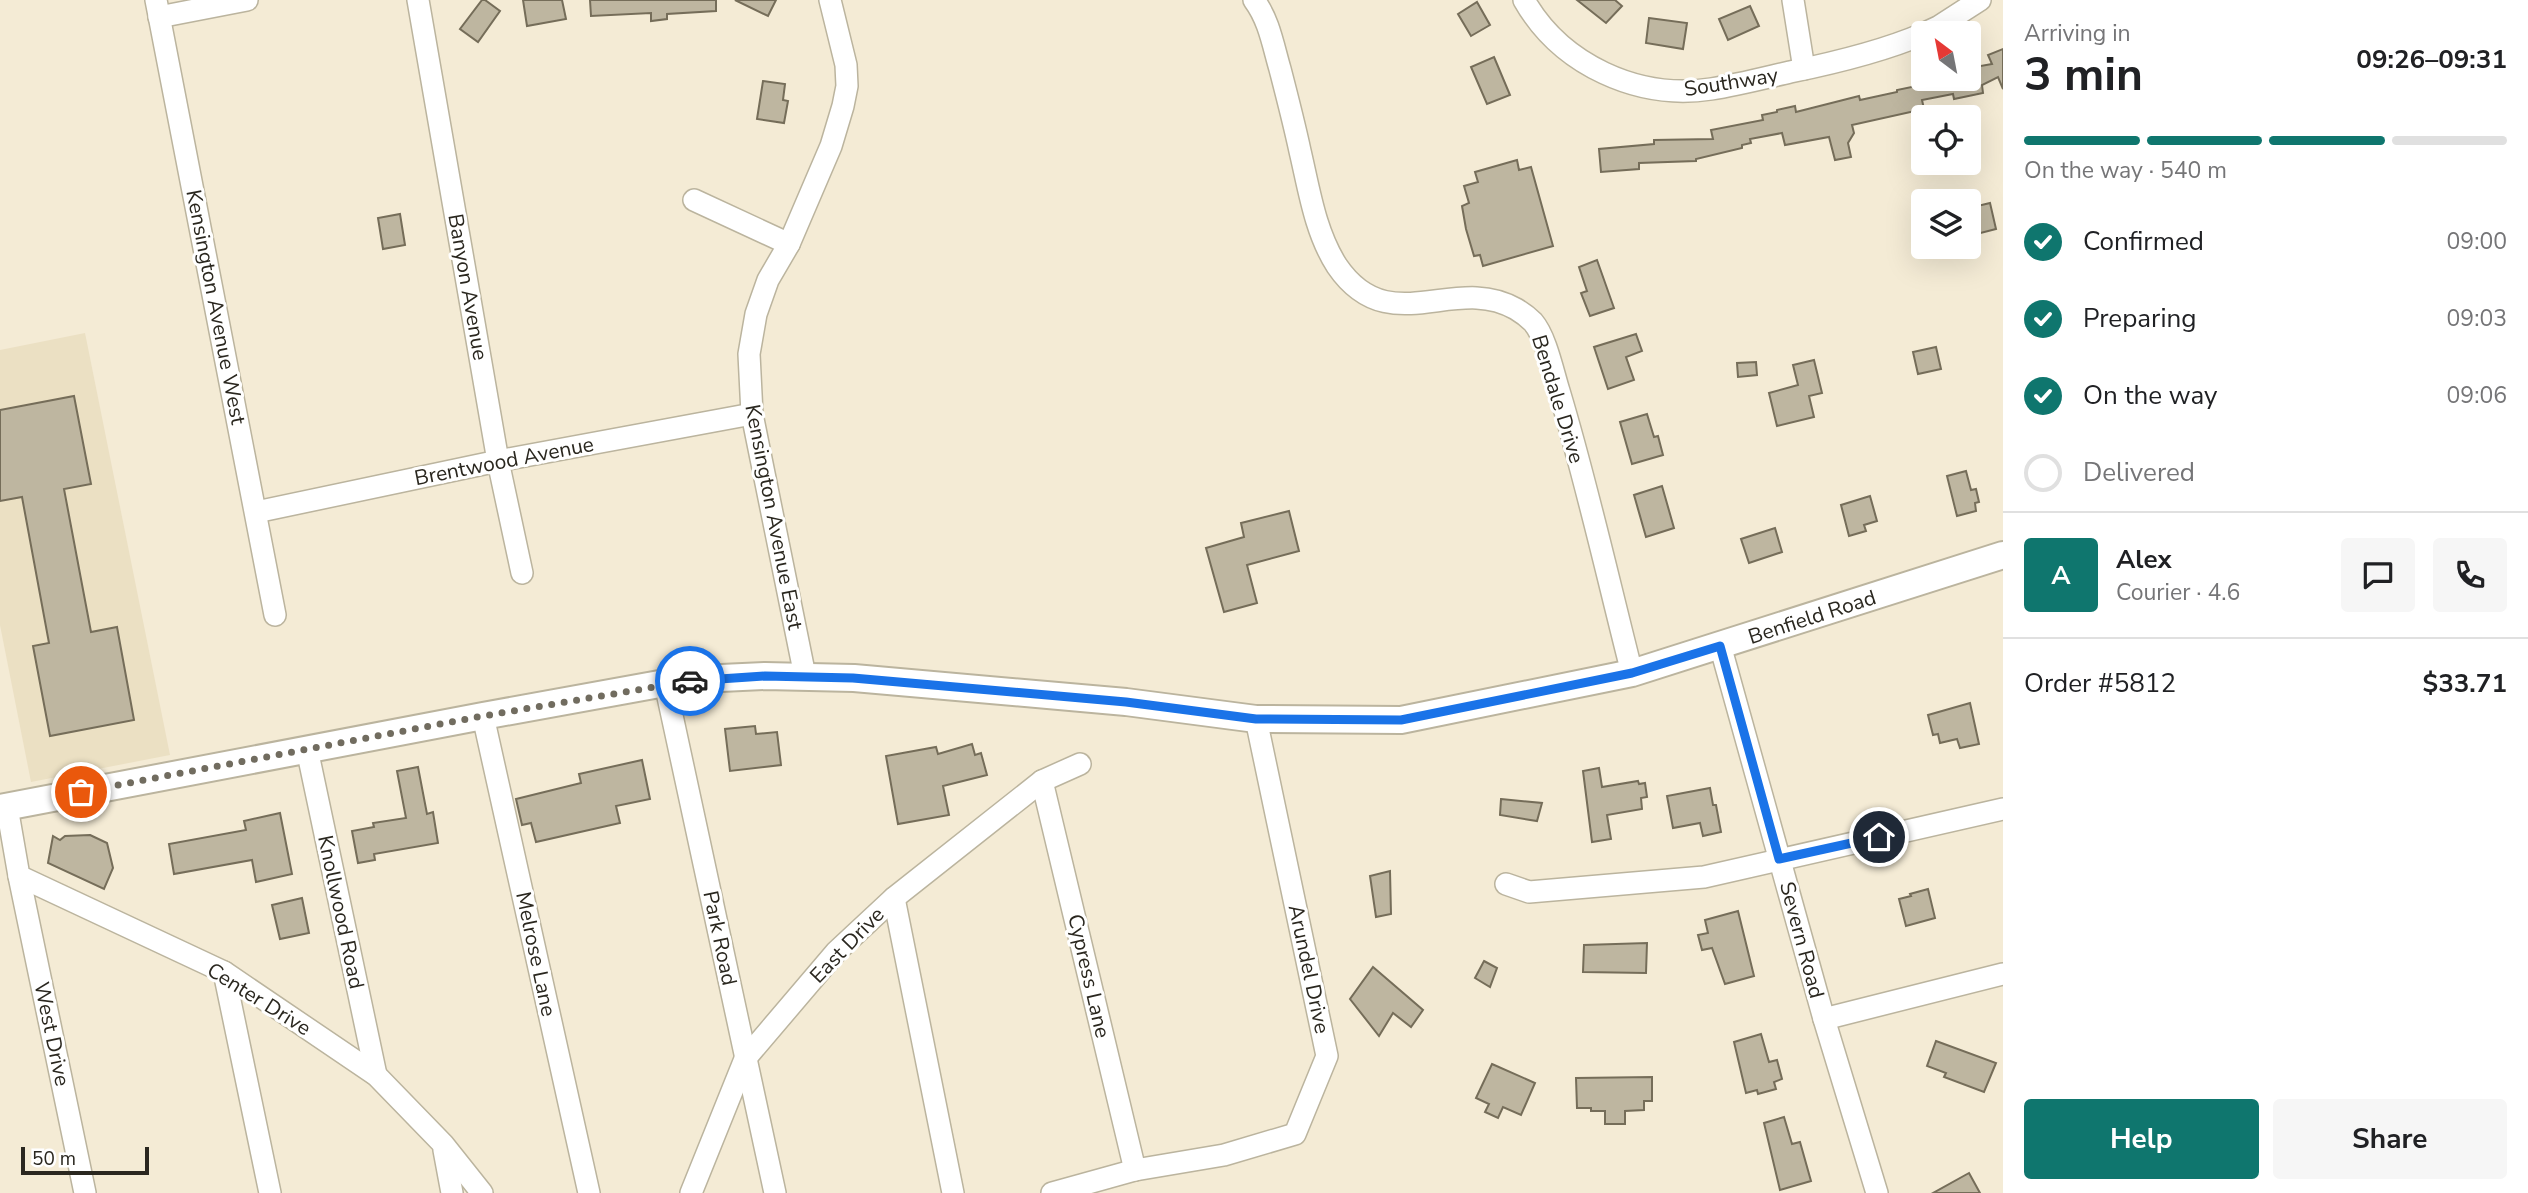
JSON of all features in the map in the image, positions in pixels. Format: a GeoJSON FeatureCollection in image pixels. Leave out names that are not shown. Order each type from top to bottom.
{"type":"FeatureCollection","features":[{"type":"Feature","properties":{"kind":"main road","name":"Benfield Road"},"geometry":{"type":"LineString","coordinates":[[3,807],[665,684],[743,677],[805,676],[1126,702],[1256,719],[1401,720],[1632,673],[2003,555]]}},
{"type":"Feature","properties":{"kind":"street"},"geometry":{"type":"LineString","coordinates":[[157,9],[247,0]]}},
{"type":"Feature","properties":{"kind":"street","name":"Banyon Avenue"},"geometry":{"type":"LineString","coordinates":[[418,0],[498,461],[522,572]]}},
{"type":"Feature","properties":{"kind":"street","name":"Kensington Avenue East"},"geometry":{"type":"LineString","coordinates":[[805,676],[752,414],[749,354],[756,314],[768,280],[789,244],[831,146],[844,106],[846,65],[830,0]]}},
{"type":"Feature","properties":{"kind":"street","name":"Bendale Drive"},"geometry":{"type":"LineString","coordinates":[[1254,0],[1269,26],[1326,248],[1355,287],[1373,298],[1395,304],[1422,304],[1474,296],[1499,301],[1534,323],[1546,348],[1564,410],[1632,673]]}},
{"type":"Feature","properties":{"kind":"street","name":"Southway"},"geometry":{"type":"LineString","coordinates":[[1524,0],[1539,23],[1589,66],[1641,87],[1675,91],[1710,89],[1804,69],[1911,39]]}},
{"type":"Feature","properties":{"kind":"street"},"geometry":{"type":"LineString","coordinates":[[1793,0],[1804,69]]}},
{"type":"Feature","properties":{"kind":"street","name":"Southway"},"geometry":{"type":"LineString","coordinates":[[1947,21],[1980,0]]}},
{"type":"Feature","properties":{"kind":"street","name":"Kensington Avenue West"},"geometry":{"type":"LineString","coordinates":[[157,9],[275,615]]}},
{"type":"Feature","properties":{"kind":"street"},"geometry":{"type":"LineString","coordinates":[[694,200],[789,244]]}},
{"type":"Feature","properties":{"kind":"street","name":"Brentwood Avenue"},"geometry":{"type":"LineString","coordinates":[[256,512],[498,461],[752,414]]}},
{"type":"Feature","properties":{"kind":"street","name":"Severn Road"},"geometry":{"type":"LineString","coordinates":[[1720,646],[1824,1019],[1877,1193]]}},
{"type":"Feature","properties":{"kind":"street","name":"Park Road"},"geometry":{"type":"LineString","coordinates":[[665,684],[775,1193]]}},
{"type":"Feature","properties":{"kind":"street","name":"Melrose Lane"},"geometry":{"type":"LineString","coordinates":[[483,716],[589,1193]]}},
{"type":"Feature","properties":{"kind":"street","name":"Arundel Drive"},"geometry":{"type":"LineString","coordinates":[[1052,1193],[1135,1170],[1224,1155],[1295,1134],[1327,1056],[1256,719]]}},
{"type":"Feature","properties":{"kind":"street","name":"Knollwood Road"},"geometry":{"type":"LineString","coordinates":[[307,749],[376,1075]]}},
{"type":"Feature","properties":{"kind":"street","name":"East Drive"},"geometry":{"type":"LineString","coordinates":[[691,1193],[746,1059],[836,952],[894,898],[1042,781],[1080,764]]}},
{"type":"Feature","properties":{"kind":"street","name":"Cypress Lane"},"geometry":{"type":"LineString","coordinates":[[1042,781],[1135,1170]]}},
{"type":"Feature","properties":{"kind":"street"},"geometry":{"type":"LineString","coordinates":[[3,807],[19,876]]}},
{"type":"Feature","properties":{"kind":"street"},"geometry":{"type":"LineString","coordinates":[[1506,884],[1529,892],[1704,877],[2003,809]]}},
{"type":"Feature","properties":{"kind":"street","name":"Center Drive"},"geometry":{"type":"LineString","coordinates":[[19,876],[224,972],[376,1075],[443,1144],[482,1193]]}},
{"type":"Feature","properties":{"kind":"street","name":"West Drive"},"geometry":{"type":"LineString","coordinates":[[19,876],[85,1193]]}},
{"type":"Feature","properties":{"kind":"street"},"geometry":{"type":"LineString","coordinates":[[894,898],[953,1193]]}},
{"type":"Feature","properties":{"kind":"street"},"geometry":{"type":"LineString","coordinates":[[224,972],[270,1193]]}},
{"type":"Feature","properties":{"kind":"street"},"geometry":{"type":"LineString","coordinates":[[1824,1019],[2003,974]]}},
{"type":"Feature","properties":{"kind":"street"},"geometry":{"type":"LineString","coordinates":[[443,1144],[452,1193]]}},
{"type":"Feature","properties":{"kind":"shaded area"},"geometry":{"type":"Polygon","coordinates":[[[85,333],[170,755],[31,782],[0,625],[0,350],[85,333]]]}},
{"type":"Feature","properties":{"kind":"building"},"geometry":{"type":"Polygon","coordinates":[[[482,0],[500,11],[478,42],[460,29],[482,0]]]}},
{"type":"Feature","properties":{"kind":"building"},"geometry":{"type":"Polygon","coordinates":[[[523,0],[562,0],[566,19],[527,26],[523,0]]]}},
{"type":"Feature","properties":{"kind":"building"},"geometry":{"type":"Polygon","coordinates":[[[590,0],[716,0],[716,11],[667,14],[667,19],[651,21],[651,13],[591,16],[590,0]]]}},
{"type":"Feature","properties":{"kind":"building"},"geometry":{"type":"Polygon","coordinates":[[[735,0],[776,0],[768,16],[735,0]]]}},
{"type":"Feature","properties":{"kind":"building"},"geometry":{"type":"Polygon","coordinates":[[[1577,0],[1615,0],[1622,6],[1606,23],[1577,0]]]}},
{"type":"Feature","properties":{"kind":"building"},"geometry":{"type":"Polygon","coordinates":[[[1477,2],[1490,25],[1471,36],[1458,14],[1477,2]]]}},
{"type":"Feature","properties":{"kind":"building"},"geometry":{"type":"Polygon","coordinates":[[[1750,6],[1759,26],[1728,40],[1719,19],[1750,6]]]}},
{"type":"Feature","properties":{"kind":"building"},"geometry":{"type":"Polygon","coordinates":[[[1649,18],[1687,23],[1683,49],[1646,43],[1649,18]]]}},
{"type":"Feature","properties":{"kind":"building"},"geometry":{"type":"Polygon","coordinates":[[[2003,49],[2003,89],[1998,77],[1982,85],[1983,93],[1954,99],[1953,94],[1922,100],[1923,105],[1911,105],[1911,112],[1852,125],[1854,133],[1848,143],[1851,157],[1835,160],[1829,137],[1785,145],[1782,133],[1750,139],[1751,143],[1742,145],[1742,148],[1696,161],[1639,163],[1639,169],[1601,172],[1599,149],[1654,144],[1654,140],[1713,139],[1711,130],[1763,120],[1762,115],[1795,106],[1796,112],[1859,96],[1860,100],[1911,87],[1911,91],[1981,91],[1981,66],[1992,64],[1988,55],[2003,49]]]}},
{"type":"Feature","properties":{"kind":"building"},"geometry":{"type":"Polygon","coordinates":[[[1494,57],[1510,95],[1487,104],[1471,67],[1494,57]]]}},
{"type":"Feature","properties":{"kind":"building"},"geometry":{"type":"Polygon","coordinates":[[[763,81],[785,84],[783,100],[788,101],[784,123],[757,119],[763,81]]]}},
{"type":"Feature","properties":{"kind":"building"},"geometry":{"type":"Polygon","coordinates":[[[1517,160],[1519,170],[1531,167],[1553,246],[1483,266],[1480,255],[1474,256],[1466,229],[1462,206],[1469,203],[1464,186],[1478,182],[1475,172],[1517,160]]]}},
{"type":"Feature","properties":{"kind":"building"},"geometry":{"type":"Polygon","coordinates":[[[1990,203],[1996,229],[1981,233],[1981,205],[1990,203]]]}},
{"type":"Feature","properties":{"kind":"building"},"geometry":{"type":"Polygon","coordinates":[[[400,214],[405,245],[383,249],[378,218],[400,214]]]}},
{"type":"Feature","properties":{"kind":"building"},"geometry":{"type":"Polygon","coordinates":[[[1597,260],[1614,308],[1590,316],[1581,293],[1587,291],[1579,267],[1597,260]]]}},
{"type":"Feature","properties":{"kind":"building"},"geometry":{"type":"Polygon","coordinates":[[[1636,334],[1642,351],[1626,357],[1634,380],[1608,389],[1594,347],[1636,334]]]}},
{"type":"Feature","properties":{"kind":"building"},"geometry":{"type":"Polygon","coordinates":[[[1936,347],[1941,369],[1918,374],[1913,352],[1936,347]]]}},
{"type":"Feature","properties":{"kind":"building"},"geometry":{"type":"Polygon","coordinates":[[[1814,360],[1822,393],[1809,396],[1814,417],[1777,426],[1769,393],[1798,385],[1793,365],[1814,360]]]}},
{"type":"Feature","properties":{"kind":"building"},"geometry":{"type":"Polygon","coordinates":[[[1756,362],[1757,375],[1738,377],[1737,363],[1756,362]]]}},
{"type":"Feature","properties":{"kind":"building"},"geometry":{"type":"Polygon","coordinates":[[[74,396],[91,484],[64,489],[91,632],[117,627],[134,720],[50,736],[33,646],[49,643],[22,497],[0,501],[0,410],[74,396]]]}},
{"type":"Feature","properties":{"kind":"building"},"geometry":{"type":"Polygon","coordinates":[[[1647,414],[1654,437],[1658,436],[1663,455],[1632,464],[1620,422],[1647,414]]]}},
{"type":"Feature","properties":{"kind":"building"},"geometry":{"type":"Polygon","coordinates":[[[1966,471],[1971,490],[1976,489],[1979,502],[1975,503],[1976,511],[1957,516],[1947,476],[1966,471]]]}},
{"type":"Feature","properties":{"kind":"building"},"geometry":{"type":"Polygon","coordinates":[[[1662,486],[1674,528],[1646,537],[1634,495],[1662,486]]]}},
{"type":"Feature","properties":{"kind":"building"},"geometry":{"type":"Polygon","coordinates":[[[1870,496],[1877,521],[1864,525],[1866,531],[1849,536],[1841,505],[1870,496]]]}},
{"type":"Feature","properties":{"kind":"building"},"geometry":{"type":"Polygon","coordinates":[[[1289,511],[1299,551],[1247,565],[1257,603],[1224,612],[1206,548],[1244,537],[1241,523],[1289,511]]]}},
{"type":"Feature","properties":{"kind":"building"},"geometry":{"type":"Polygon","coordinates":[[[1775,528],[1782,552],[1749,563],[1741,539],[1775,528]]]}},
{"type":"Feature","properties":{"kind":"building"},"geometry":{"type":"Polygon","coordinates":[[[1970,703],[1979,744],[1960,748],[1957,739],[1940,743],[1938,734],[1933,735],[1928,715],[1970,703]]]}},
{"type":"Feature","properties":{"kind":"building"},"geometry":{"type":"Polygon","coordinates":[[[755,726],[756,734],[777,732],[781,765],[730,771],[725,729],[755,726]]]}},
{"type":"Feature","properties":{"kind":"building"},"geometry":{"type":"Polygon","coordinates":[[[972,744],[975,755],[981,753],[987,775],[943,786],[949,815],[898,824],[886,756],[936,747],[938,754],[972,744]]]}},
{"type":"Feature","properties":{"kind":"building"},"geometry":{"type":"Polygon","coordinates":[[[642,760],[650,799],[616,806],[620,823],[536,842],[531,823],[522,825],[516,799],[581,783],[579,774],[642,760]]]}},
{"type":"Feature","properties":{"kind":"building"},"geometry":{"type":"Polygon","coordinates":[[[418,767],[427,814],[433,812],[438,843],[374,854],[375,860],[358,863],[352,831],[374,827],[373,823],[406,818],[397,771],[418,767]]]}},
{"type":"Feature","properties":{"kind":"building"},"geometry":{"type":"Polygon","coordinates":[[[1599,768],[1602,787],[1638,781],[1639,784],[1645,783],[1647,797],[1641,798],[1642,809],[1607,815],[1611,839],[1592,842],[1583,771],[1599,768]]]}},
{"type":"Feature","properties":{"kind":"building"},"geometry":{"type":"Polygon","coordinates":[[[1710,788],[1721,832],[1703,836],[1700,823],[1673,828],[1667,796],[1710,788]]]}},
{"type":"Feature","properties":{"kind":"building"},"geometry":{"type":"Polygon","coordinates":[[[1501,799],[1542,803],[1537,821],[1500,815],[1501,799]]]}},
{"type":"Feature","properties":{"kind":"building"},"geometry":{"type":"Polygon","coordinates":[[[280,813],[292,874],[256,882],[252,860],[174,874],[169,844],[246,830],[244,821],[280,813]]]}},
{"type":"Feature","properties":{"kind":"building"},"geometry":{"type":"Polygon","coordinates":[[[90,835],[107,843],[113,868],[104,889],[48,863],[53,836],[60,840],[65,836],[90,835]]]}},
{"type":"Feature","properties":{"kind":"building"},"geometry":{"type":"Polygon","coordinates":[[[1390,871],[1391,914],[1376,917],[1370,876],[1390,871]]]}},
{"type":"Feature","properties":{"kind":"building"},"geometry":{"type":"Polygon","coordinates":[[[1928,889],[1935,918],[1906,926],[1899,899],[1928,889]]]}},
{"type":"Feature","properties":{"kind":"building"},"geometry":{"type":"Polygon","coordinates":[[[302,898],[309,933],[280,939],[272,905],[302,898]]]}},
{"type":"Feature","properties":{"kind":"building"},"geometry":{"type":"Polygon","coordinates":[[[1738,911],[1754,976],[1725,984],[1712,948],[1702,950],[1698,935],[1708,933],[1705,920],[1738,911]]]}},
{"type":"Feature","properties":{"kind":"building"},"geometry":{"type":"Polygon","coordinates":[[[1647,943],[1646,973],[1583,972],[1584,945],[1647,943]]]}},
{"type":"Feature","properties":{"kind":"building"},"geometry":{"type":"Polygon","coordinates":[[[1484,961],[1497,968],[1490,987],[1475,978],[1484,961]]]}},
{"type":"Feature","properties":{"kind":"building"},"geometry":{"type":"Polygon","coordinates":[[[1373,967],[1423,1010],[1411,1027],[1393,1013],[1379,1036],[1350,999],[1373,967]]]}},
{"type":"Feature","properties":{"kind":"building"},"geometry":{"type":"Polygon","coordinates":[[[1761,1034],[1769,1062],[1777,1060],[1782,1079],[1774,1082],[1776,1089],[1758,1094],[1757,1090],[1746,1093],[1734,1042],[1761,1034]]]}},
{"type":"Feature","properties":{"kind":"building"},"geometry":{"type":"Polygon","coordinates":[[[1936,1041],[1996,1063],[1984,1092],[1944,1077],[1946,1073],[1927,1066],[1936,1041]]]}},
{"type":"Feature","properties":{"kind":"building"},"geometry":{"type":"Polygon","coordinates":[[[1492,1064],[1535,1083],[1521,1115],[1503,1107],[1498,1118],[1485,1112],[1489,1104],[1476,1098],[1492,1064]]]}},
{"type":"Feature","properties":{"kind":"building"},"geometry":{"type":"Polygon","coordinates":[[[1652,1077],[1652,1101],[1644,1101],[1644,1110],[1625,1111],[1625,1124],[1605,1124],[1605,1111],[1577,1108],[1576,1078],[1652,1077]]]}},
{"type":"Feature","properties":{"kind":"building"},"geometry":{"type":"Polygon","coordinates":[[[1784,1117],[1792,1144],[1800,1142],[1811,1181],[1780,1190],[1764,1123],[1784,1117]]]}},
{"type":"Feature","properties":{"kind":"building"},"geometry":{"type":"Polygon","coordinates":[[[1969,1173],[1980,1193],[1933,1193],[1969,1173]]]}},
{"type":"Feature","properties":{"kind":"way so far"},"geometry":{"type":"LineString","coordinates":[[81,792],[483,716],[690,681]]}},
{"type":"Feature","properties":{"kind":"route"},"geometry":{"type":"LineString","coordinates":[[690,681],[765,676],[853,678],[1126,702],[1256,719],[1401,720],[1632,673],[1720,646],[1779,859],[1879,837]]}}]}
